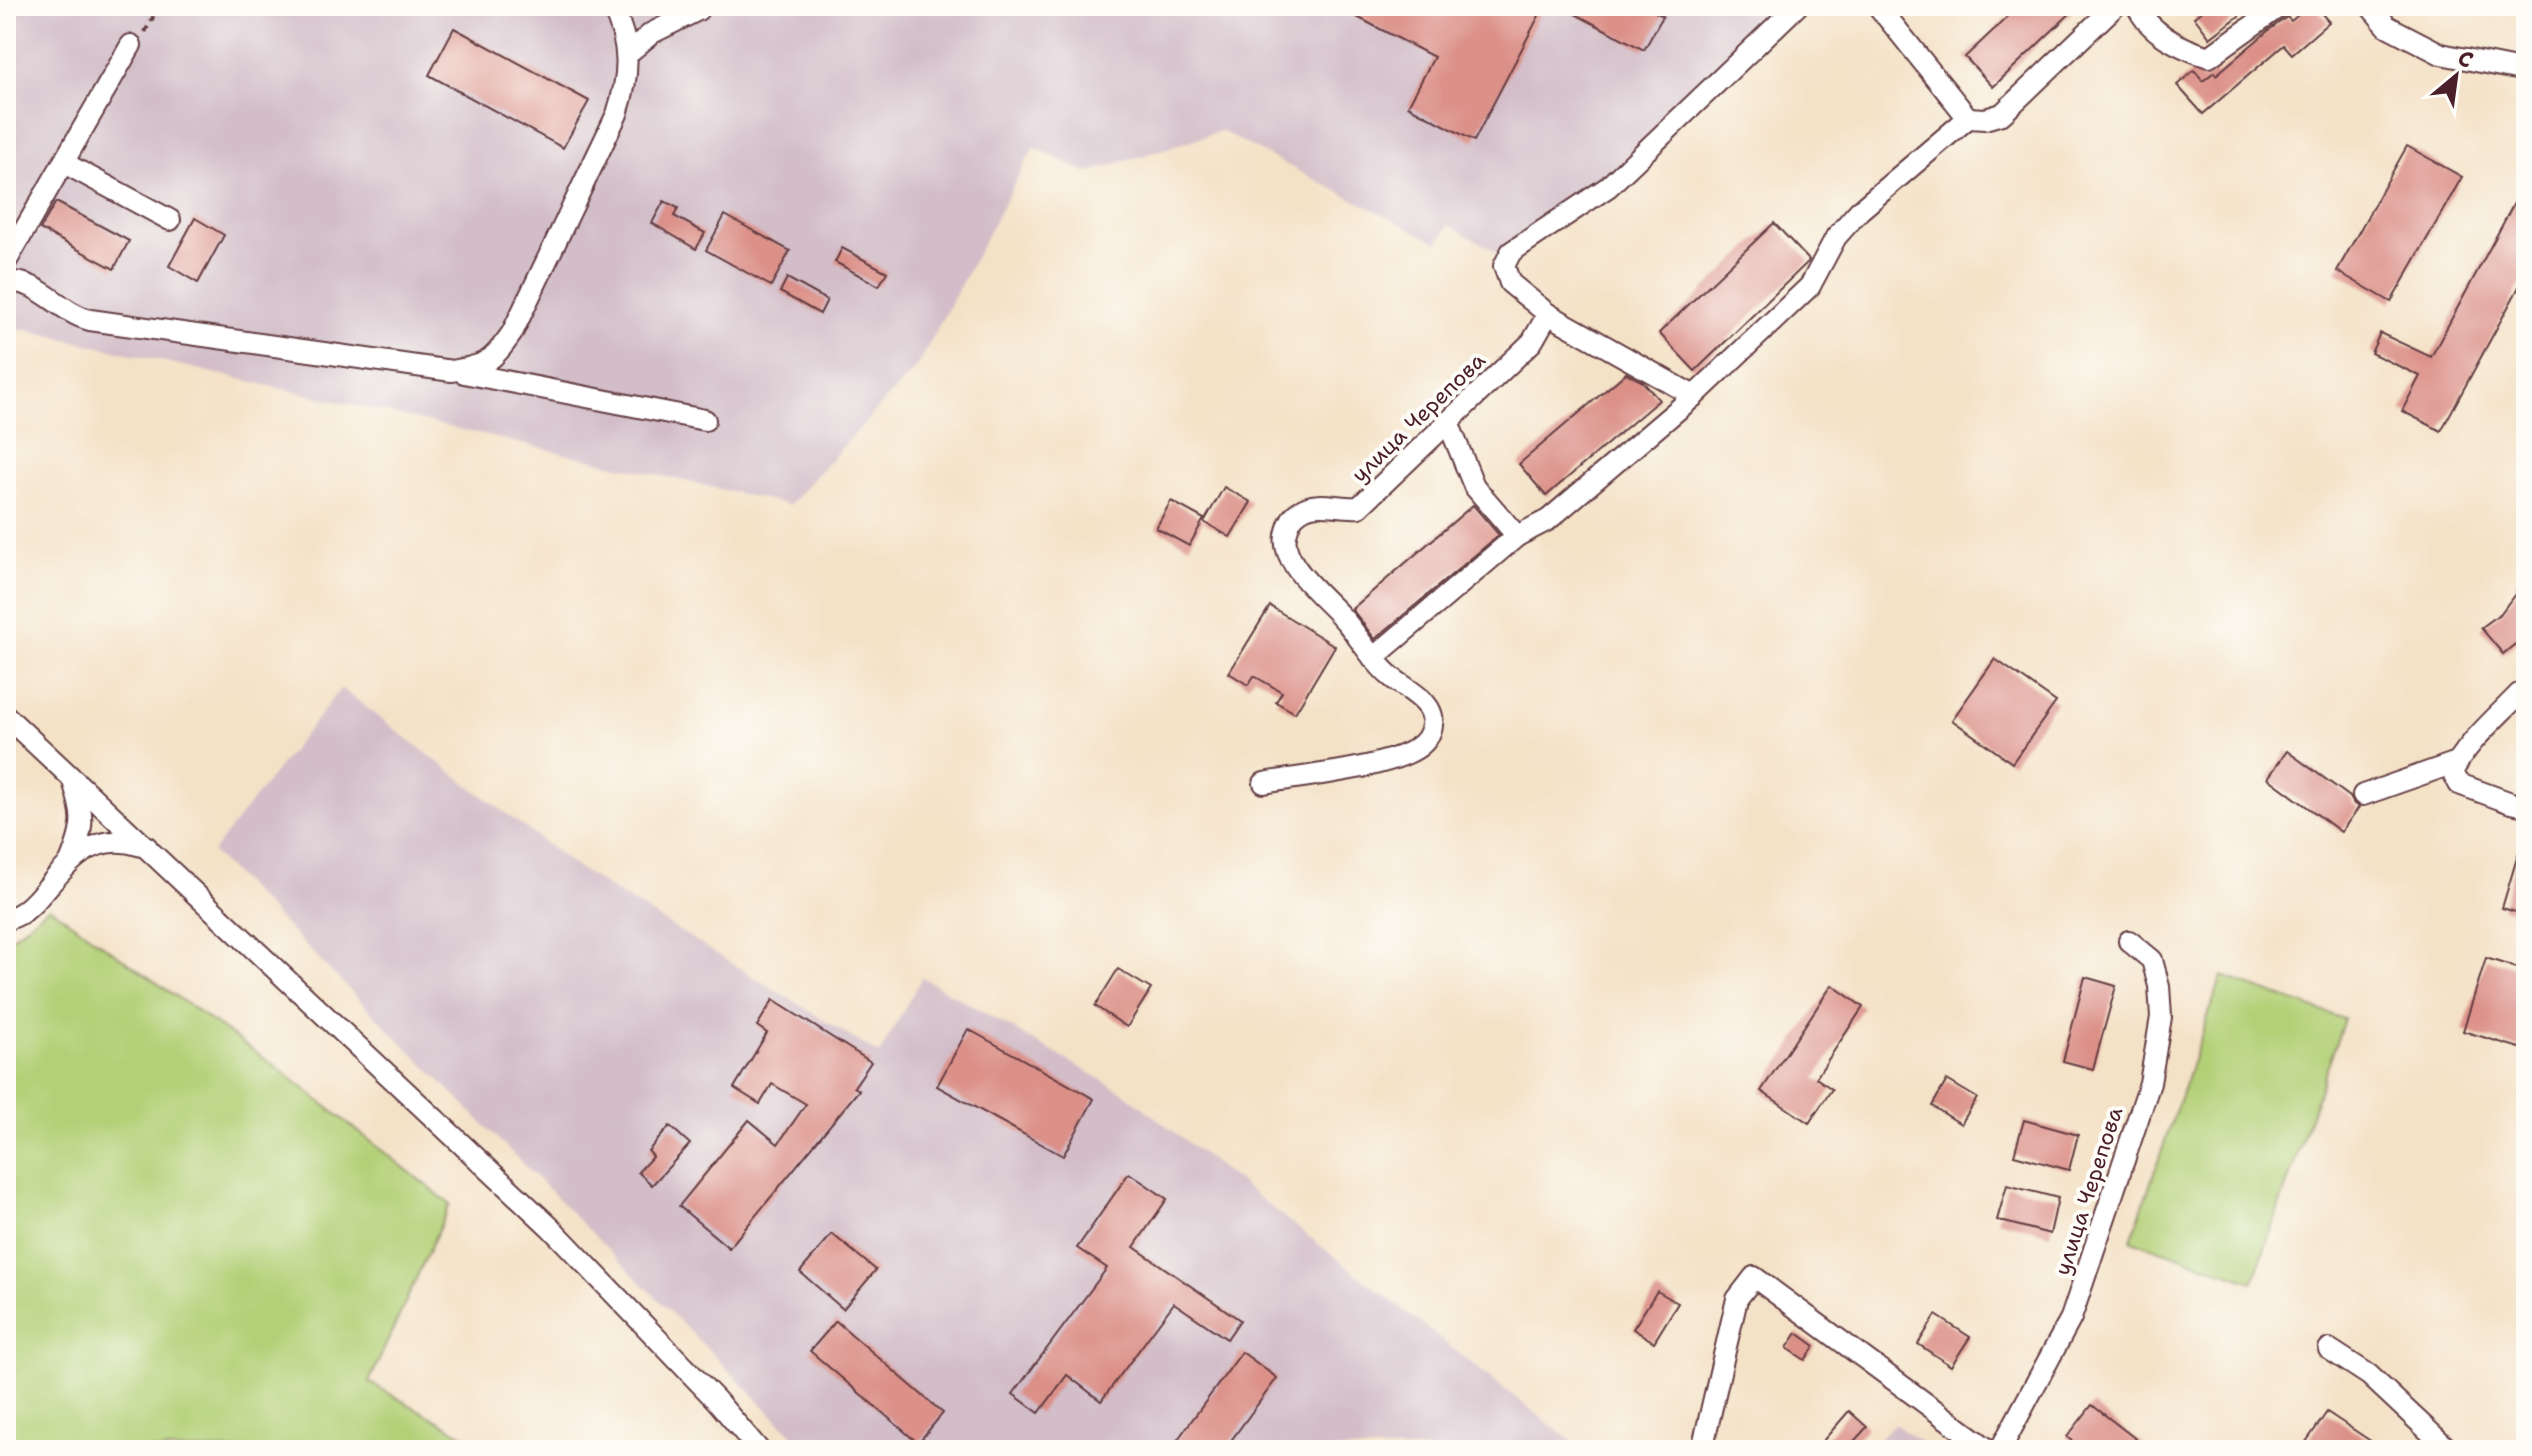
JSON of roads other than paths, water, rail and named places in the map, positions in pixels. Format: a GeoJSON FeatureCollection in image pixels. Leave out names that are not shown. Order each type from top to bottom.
{"type":"FeatureCollection","features":[{"type":"Feature","properties":{"kind":"street"},"geometry":{"type":"LineString","coordinates":[[452,371],[479,367],[497,354],[512,333],[617,114],[625,89],[627,54],[623,29],[612,6]]}},
{"type":"Feature","properties":{"kind":"street"},"geometry":{"type":"LineString","coordinates":[[1694,396],[1548,314],[1510,283],[1504,266],[1511,252],[1608,187],[1797,6]]}},
{"type":"Feature","properties":{"kind":"street"},"geometry":{"type":"LineString","coordinates":[[1878,6],[1968,118]]}},
{"type":"Feature","properties":{"kind":"street"},"geometry":{"type":"LineString","coordinates":[[1373,658],[1517,536],[1548,520],[1694,396],[1810,286],[1836,237],[1859,211],[1968,118],[1985,119],[2002,114],[2115,6]]}},
{"type":"Feature","properties":{"kind":"street"},"geometry":{"type":"LineString","coordinates":[[2137,6],[2141,15],[2169,41],[2209,57],[2280,6]]}},
{"type":"Feature","properties":{"kind":"street"},"geometry":{"type":"LineString","coordinates":[[2370,6],[2387,26],[2441,54],[2526,71]]}},
{"type":"Feature","properties":{"kind":"street"},"geometry":{"type":"LineString","coordinates":[[627,54],[652,33],[698,10]]}},
{"type":"Feature","properties":{"kind":"street"},"geometry":{"type":"LineString","coordinates":[[6,262],[131,45]]}},
{"type":"Feature","properties":{"kind":"street"},"geometry":{"type":"LineString","coordinates":[[64,163],[170,220]]}},
{"type":"Feature","properties":{"kind":"street"},"geometry":{"type":"LineString","coordinates":[[6,282],[27,283],[76,317],[90,320],[452,371],[705,420]]}},
{"type":"Feature","properties":{"kind":"street","name":"улица Черепова"},"geometry":{"type":"LineString","coordinates":[[1264,783],[1375,763],[1409,753],[1423,744],[1431,733],[1432,717],[1426,704],[1390,676],[1373,658],[1346,621],[1299,571],[1288,556],[1284,540],[1290,522],[1300,510],[1318,504],[1345,509],[1359,507],[1532,342],[1548,314]]}},
{"type":"Feature","properties":{"kind":"street"},"geometry":{"type":"LineString","coordinates":[[1448,422],[1474,486],[1517,536]]}},
{"type":"Feature","properties":{"kind":"street"},"geometry":{"type":"LineString","coordinates":[[2526,694],[2519,694],[2457,762],[2453,772],[2459,784],[2526,806]]}},
{"type":"Feature","properties":{"kind":"street"},"geometry":{"type":"LineString","coordinates":[[6,716],[551,1228],[717,1401],[759,1450]]}},
{"type":"Feature","properties":{"kind":"street"},"geometry":{"type":"LineString","coordinates":[[2363,795],[2457,762]]}},
{"type":"Feature","properties":{"kind":"street"},"geometry":{"type":"LineString","coordinates":[[6,919],[30,908],[71,860],[82,832],[81,807],[71,777]]}},
{"type":"Feature","properties":{"kind":"street"},"geometry":{"type":"LineString","coordinates":[[71,860],[98,845],[121,841],[147,847]]}},
{"type":"Feature","properties":{"kind":"street","name":"улица Черепова"},"geometry":{"type":"LineString","coordinates":[[2000,1450],[2071,1318],[2150,1083],[2161,1017],[2159,986],[2152,960],[2129,941]]}},
{"type":"Feature","properties":{"kind":"street"},"geometry":{"type":"LineString","coordinates":[[1702,1450],[1737,1299],[1754,1277],[1989,1450]]}},
{"type":"Feature","properties":{"kind":"street"},"geometry":{"type":"LineString","coordinates":[[2329,1349],[2369,1375],[2449,1450]]}}]}
